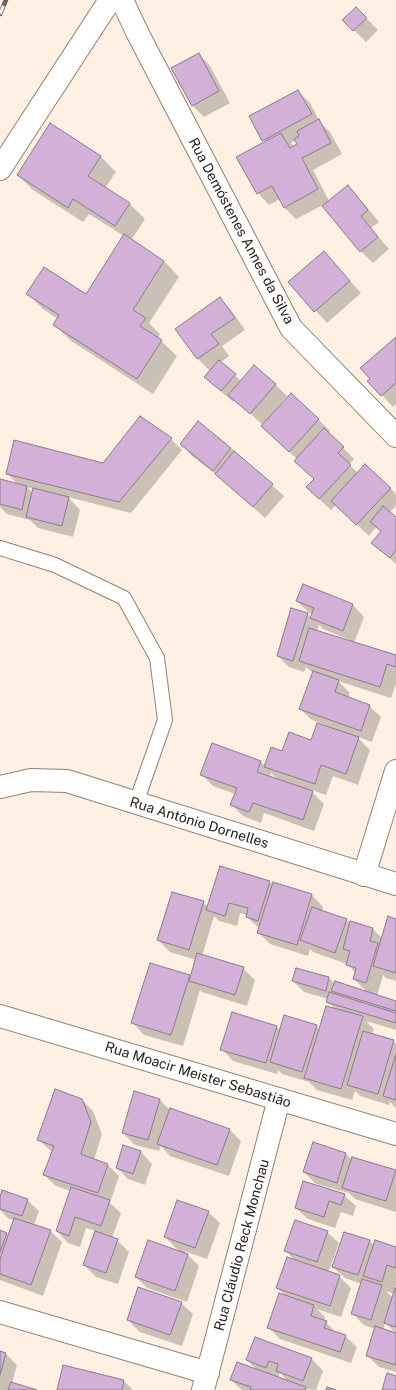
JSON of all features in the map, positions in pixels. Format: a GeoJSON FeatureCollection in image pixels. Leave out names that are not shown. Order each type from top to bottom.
{"type":"FeatureCollection","features":[{"type":"Feature","properties":{"kind":"street"},"geometry":{"type":"LineString","coordinates":[[0,169],[110,0]]}},
{"type":"Feature","properties":{"kind":"street","name":"Rua Demóstenes Annes da Silva"},"geometry":{"type":"LineString","coordinates":[[122,0],[138,34],[291,328],[396,436]]}},
{"type":"Feature","properties":{"kind":"street"},"geometry":{"type":"LineString","coordinates":[[364,875],[396,771]]}},
{"type":"Feature","properties":{"kind":"street","name":"Rua Antônio Dornelles"},"geometry":{"type":"LineString","coordinates":[[0,787],[31,780],[67,781],[396,884]]}},
{"type":"Feature","properties":{"kind":"street","name":"Rua Moacir Meister Sebastião"},"geometry":{"type":"LineString","coordinates":[[0,1016],[396,1134]]}},
{"type":"Feature","properties":{"kind":"street","name":"Rua Cláudio Reck Monchau"},"geometry":{"type":"LineString","coordinates":[[206,1382],[279,1099]]}},
{"type":"Feature","properties":{"kind":"street"},"geometry":{"type":"LineString","coordinates":[[0,1312],[206,1382]]}},
{"type":"Feature","properties":{"kind":"lane"},"geometry":{"type":"LineString","coordinates":[[0,548],[55,565],[124,598],[157,658],[165,720],[136,803]]}},
{"type":"Feature","properties":{"kind":"building"},"geometry":{"type":"Polygon","coordinates":[[[356,7],[367,18],[353,31],[342,20],[356,7]]]}},
{"type":"Feature","properties":{"kind":"building"},"geometry":{"type":"Polygon","coordinates":[[[199,53],[219,91],[192,106],[171,68],[199,53]]]}},
{"type":"Feature","properties":{"kind":"building"},"geometry":{"type":"Polygon","coordinates":[[[298,90],[312,114],[262,141],[249,116],[298,90]]]}},
{"type":"Feature","properties":{"kind":"building"},"geometry":{"type":"Polygon","coordinates":[[[319,119],[331,143],[302,158],[318,189],[284,208],[272,186],[257,194],[236,157],[281,133],[290,148],[297,144],[294,139],[299,136],[297,131],[319,119]]]}},
{"type":"Feature","properties":{"kind":"building"},"geometry":{"type":"Polygon","coordinates":[[[50,123],[101,156],[88,176],[130,203],[115,226],[73,199],[68,208],[17,175],[50,123]]]}},
{"type":"Feature","properties":{"kind":"building"},"geometry":{"type":"Polygon","coordinates":[[[348,185],[368,210],[361,216],[378,237],[360,252],[322,206],[348,185]]]}},
{"type":"Feature","properties":{"kind":"building"},"geometry":{"type":"Polygon","coordinates":[[[124,234],[164,261],[133,310],[146,318],[140,326],[162,340],[137,379],[53,325],[59,315],[26,294],[44,267],[86,294],[124,234]]]}},
{"type":"Feature","properties":{"kind":"building"},"geometry":{"type":"Polygon","coordinates":[[[324,251],[350,281],[314,312],[288,282],[324,251]]]}},
{"type":"Feature","properties":{"kind":"building"},"geometry":{"type":"Polygon","coordinates":[[[220,297],[235,318],[211,334],[219,344],[197,359],[175,329],[220,297]]]}},
{"type":"Feature","properties":{"kind":"building"},"geometry":{"type":"Polygon","coordinates":[[[396,337],[396,383],[381,396],[367,381],[370,379],[360,368],[396,337]]]}},
{"type":"Feature","properties":{"kind":"building"},"geometry":{"type":"Polygon","coordinates":[[[219,360],[236,374],[221,391],[204,377],[219,360]]]}},
{"type":"Feature","properties":{"kind":"building"},"geometry":{"type":"Polygon","coordinates":[[[254,365],[276,384],[250,414],[228,395],[254,365]]]}},
{"type":"Feature","properties":{"kind":"building"},"geometry":{"type":"Polygon","coordinates":[[[291,393],[319,419],[289,452],[261,426],[291,393]]]}},
{"type":"Feature","properties":{"kind":"building"},"geometry":{"type":"Polygon","coordinates":[[[140,416],[172,438],[119,502],[6,474],[14,440],[103,463],[140,416]]]}},
{"type":"Feature","properties":{"kind":"building"},"geometry":{"type":"Polygon","coordinates":[[[198,421],[231,448],[213,471],[180,444],[198,421]]]}},
{"type":"Feature","properties":{"kind":"building"},"geometry":{"type":"Polygon","coordinates":[[[324,428],[344,447],[338,453],[351,465],[319,499],[306,487],[314,479],[294,461],[324,428]]]}},
{"type":"Feature","properties":{"kind":"building"},"geometry":{"type":"Polygon","coordinates":[[[234,451],[273,484],[253,507],[215,474],[234,451]]]}},
{"type":"Feature","properties":{"kind":"building"},"geometry":{"type":"Polygon","coordinates":[[[365,464],[391,488],[356,525],[331,501],[365,464]]]}},
{"type":"Feature","properties":{"kind":"building"},"geometry":{"type":"Polygon","coordinates":[[[0,479],[27,486],[22,510],[0,504],[0,479]]]}},
{"type":"Feature","properties":{"kind":"building"},"geometry":{"type":"Polygon","coordinates":[[[33,488],[69,497],[62,526],[26,517],[33,488]]]}},
{"type":"Feature","properties":{"kind":"building"},"geometry":{"type":"Polygon","coordinates":[[[383,506],[396,517],[396,550],[390,558],[371,543],[381,531],[370,522],[383,506]]]}},
{"type":"Feature","properties":{"kind":"building"},"geometry":{"type":"Polygon","coordinates":[[[303,584],[353,604],[343,631],[310,618],[314,608],[296,601],[303,584]]]}},
{"type":"Feature","properties":{"kind":"building"},"geometry":{"type":"Polygon","coordinates":[[[291,608],[308,613],[293,661],[277,656],[291,608]]]}},
{"type":"Feature","properties":{"kind":"building"},"geometry":{"type":"Polygon","coordinates":[[[309,628],[396,655],[396,667],[387,664],[380,687],[299,661],[309,628]]]}},
{"type":"Feature","properties":{"kind":"building"},"geometry":{"type":"Polygon","coordinates":[[[313,671],[339,680],[335,692],[370,705],[361,731],[299,709],[313,671]]]}},
{"type":"Feature","properties":{"kind":"building"},"geometry":{"type":"Polygon","coordinates":[[[317,723],[359,737],[346,774],[321,765],[315,784],[264,767],[271,747],[282,751],[289,732],[311,740],[317,723]]]}},
{"type":"Feature","properties":{"kind":"building"},"geometry":{"type":"Polygon","coordinates":[[[212,743],[261,761],[257,772],[313,791],[303,820],[253,803],[249,812],[230,805],[237,788],[200,775],[212,743]]]}},
{"type":"Feature","properties":{"kind":"building"},"geometry":{"type":"Polygon","coordinates":[[[220,866],[270,881],[258,921],[246,917],[248,908],[229,903],[225,916],[206,910],[220,866]]]}},
{"type":"Feature","properties":{"kind":"building"},"geometry":{"type":"Polygon","coordinates":[[[273,882],[312,894],[297,945],[257,933],[273,882]]]}},
{"type":"Feature","properties":{"kind":"building"},"geometry":{"type":"Polygon","coordinates":[[[172,892],[204,901],[189,950],[157,940],[172,892]]]}},
{"type":"Feature","properties":{"kind":"building"},"geometry":{"type":"Polygon","coordinates":[[[312,907],[347,919],[335,953],[300,940],[312,907]]]}},
{"type":"Feature","properties":{"kind":"building"},"geometry":{"type":"Polygon","coordinates":[[[388,916],[396,919],[396,973],[373,966],[388,916]]]}},
{"type":"Feature","properties":{"kind":"building"},"geometry":{"type":"Polygon","coordinates":[[[350,921],[373,928],[370,941],[378,943],[366,983],[353,979],[356,968],[346,965],[350,951],[343,949],[350,921]]]}},
{"type":"Feature","properties":{"kind":"building"},"geometry":{"type":"Polygon","coordinates":[[[197,953],[244,967],[235,995],[189,981],[197,953]]]}},
{"type":"Feature","properties":{"kind":"building"},"geometry":{"type":"Polygon","coordinates":[[[150,963],[190,975],[171,1035],[131,1023],[150,963]]]}},
{"type":"Feature","properties":{"kind":"building"},"geometry":{"type":"Polygon","coordinates":[[[296,968],[329,977],[326,991],[292,981],[296,968]]]}},
{"type":"Feature","properties":{"kind":"building"},"geometry":{"type":"Polygon","coordinates":[[[335,981],[396,1001],[396,1011],[331,991],[335,981]]]}},
{"type":"Feature","properties":{"kind":"building"},"geometry":{"type":"Polygon","coordinates":[[[329,992],[396,1013],[396,1023],[326,1002],[329,992]]]}},
{"type":"Feature","properties":{"kind":"building"},"geometry":{"type":"Polygon","coordinates":[[[326,1006],[363,1016],[341,1089],[304,1078],[326,1006]]]}},
{"type":"Feature","properties":{"kind":"building"},"geometry":{"type":"Polygon","coordinates":[[[232,1012],[277,1026],[266,1063],[220,1050],[232,1012]]]}},
{"type":"Feature","properties":{"kind":"building"},"geometry":{"type":"Polygon","coordinates":[[[284,1015],[317,1025],[302,1072],[270,1062],[284,1015]]]}},
{"type":"Feature","properties":{"kind":"building"},"geometry":{"type":"Polygon","coordinates":[[[363,1031],[394,1040],[378,1094],[347,1085],[363,1031]]]}},
{"type":"Feature","properties":{"kind":"building"},"geometry":{"type":"Polygon","coordinates":[[[396,1054],[396,1100],[383,1096],[396,1054]]]}},
{"type":"Feature","properties":{"kind":"building"},"geometry":{"type":"Polygon","coordinates":[[[55,1089],[82,1099],[91,1122],[81,1154],[108,1164],[98,1193],[43,1175],[54,1146],[37,1140],[55,1089]]]}},
{"type":"Feature","properties":{"kind":"building"},"geometry":{"type":"Polygon","coordinates":[[[134,1091],[160,1099],[148,1140],[122,1133],[134,1091]]]}},
{"type":"Feature","properties":{"kind":"building"},"geometry":{"type":"Polygon","coordinates":[[[170,1108],[230,1129],[217,1165],[157,1144],[170,1108]]]}},
{"type":"Feature","properties":{"kind":"building"},"geometry":{"type":"Polygon","coordinates":[[[313,1142],[346,1153],[337,1183],[303,1172],[313,1142]]]}},
{"type":"Feature","properties":{"kind":"building"},"geometry":{"type":"Polygon","coordinates":[[[123,1145],[141,1151],[133,1174],[116,1168],[123,1145]]]}},
{"type":"Feature","properties":{"kind":"building"},"geometry":{"type":"Polygon","coordinates":[[[352,1157],[396,1170],[386,1201],[342,1188],[352,1157]]]}},
{"type":"Feature","properties":{"kind":"building"},"geometry":{"type":"Polygon","coordinates":[[[303,1181],[345,1194],[341,1205],[329,1201],[324,1217],[295,1208],[303,1181]]]}},
{"type":"Feature","properties":{"kind":"building"},"geometry":{"type":"Polygon","coordinates":[[[71,1187],[110,1200],[101,1226],[75,1217],[69,1236],[56,1231],[71,1187]]]}},
{"type":"Feature","properties":{"kind":"building"},"geometry":{"type":"Polygon","coordinates":[[[2,1190],[28,1199],[22,1216],[0,1209],[0,1197],[2,1190]]]}},
{"type":"Feature","properties":{"kind":"building"},"geometry":{"type":"Polygon","coordinates":[[[177,1200],[209,1211],[195,1248],[164,1237],[177,1200]]]}},
{"type":"Feature","properties":{"kind":"building"},"geometry":{"type":"Polygon","coordinates":[[[14,1218],[51,1230],[31,1285],[0,1274],[0,1259],[14,1218]]]}},
{"type":"Feature","properties":{"kind":"building"},"geometry":{"type":"Polygon","coordinates":[[[295,1220],[328,1231],[317,1262],[284,1251],[295,1220]]]}},
{"type":"Feature","properties":{"kind":"building"},"geometry":{"type":"Polygon","coordinates":[[[0,1230],[7,1233],[0,1252],[0,1230]]]}},
{"type":"Feature","properties":{"kind":"building"},"geometry":{"type":"Polygon","coordinates":[[[95,1231],[118,1239],[106,1273],[83,1265],[95,1231]]]}},
{"type":"Feature","properties":{"kind":"building"},"geometry":{"type":"Polygon","coordinates":[[[344,1232],[370,1240],[358,1275],[332,1267],[344,1232]]]}},
{"type":"Feature","properties":{"kind":"building"},"geometry":{"type":"Polygon","coordinates":[[[148,1240],[188,1254],[175,1291],[135,1277],[148,1240]]]}},
{"type":"Feature","properties":{"kind":"building"},"geometry":{"type":"Polygon","coordinates":[[[375,1240],[396,1247],[396,1268],[387,1265],[382,1282],[363,1276],[375,1240]]]}},
{"type":"Feature","properties":{"kind":"building"},"geometry":{"type":"Polygon","coordinates":[[[287,1257],[340,1275],[330,1306],[276,1288],[287,1257]]]}},
{"type":"Feature","properties":{"kind":"building"},"geometry":{"type":"Polygon","coordinates":[[[362,1279],[382,1285],[371,1320],[351,1314],[362,1279]]]}},
{"type":"Feature","properties":{"kind":"building"},"geometry":{"type":"Polygon","coordinates":[[[138,1287],[182,1302],[170,1335],[127,1320],[138,1287]]]}},
{"type":"Feature","properties":{"kind":"building"},"geometry":{"type":"Polygon","coordinates":[[[395,1288],[396,1289],[396,1327],[384,1323],[395,1288]]]}},
{"type":"Feature","properties":{"kind":"building"},"geometry":{"type":"Polygon","coordinates":[[[279,1293],[314,1305],[311,1316],[327,1321],[324,1328],[346,1335],[340,1352],[267,1328],[279,1293]]]}},
{"type":"Feature","properties":{"kind":"building"},"geometry":{"type":"Polygon","coordinates":[[[375,1326],[396,1333],[396,1365],[366,1356],[375,1326]]]}},
{"type":"Feature","properties":{"kind":"building"},"geometry":{"type":"Polygon","coordinates":[[[255,1337],[312,1358],[303,1381],[276,1371],[278,1364],[269,1361],[266,1368],[246,1360],[255,1337]]]}},
{"type":"Feature","properties":{"kind":"building"},"geometry":{"type":"Polygon","coordinates":[[[0,1351],[6,1353],[0,1375],[0,1351]]]}},
{"type":"Feature","properties":{"kind":"building"},"geometry":{"type":"Polygon","coordinates":[[[237,1362],[306,1387],[305,1390],[250,1390],[251,1387],[230,1380],[237,1362]]]}},
{"type":"Feature","properties":{"kind":"building"},"geometry":{"type":"Polygon","coordinates":[[[63,1365],[124,1380],[122,1390],[57,1390],[63,1365]]]}},
{"type":"Feature","properties":{"kind":"building"},"geometry":{"type":"Polygon","coordinates":[[[387,1373],[396,1376],[396,1390],[382,1390],[387,1373]]]}},
{"type":"Feature","properties":{"kind":"building"},"geometry":{"type":"Polygon","coordinates":[[[11,1382],[37,1390],[8,1390],[11,1382]]]}},
{"type":"Feature","properties":{"kind":"building"},"geometry":{"type":"Polygon","coordinates":[[[327,1387],[336,1390],[326,1390],[327,1387]]]}},
{"type":"Feature","properties":{"kind":"railway"},"geometry":{"type":"LineString","coordinates":[[0,14],[6,0]]}}]}
